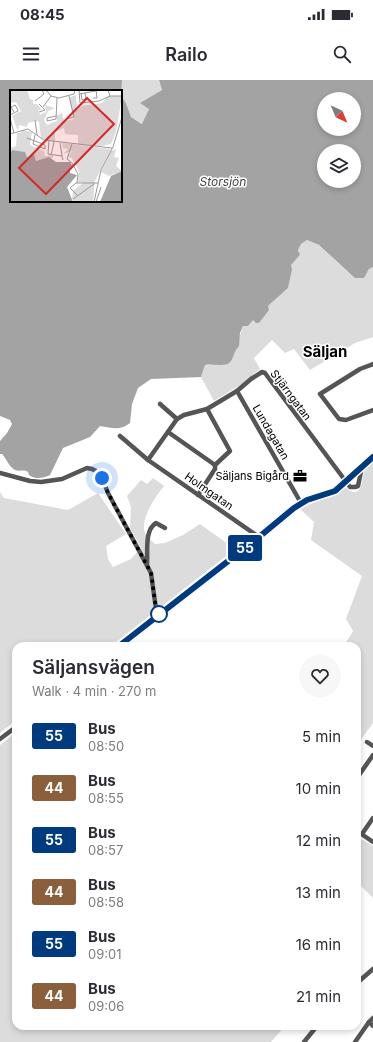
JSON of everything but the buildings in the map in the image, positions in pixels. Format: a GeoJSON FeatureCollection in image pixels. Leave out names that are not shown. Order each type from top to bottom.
{"type":"FeatureCollection","features":[{"type":"Feature","properties":{"kind":"street"},"geometry":{"type":"LineString","coordinates":[[373,364],[360,369],[320,394],[339,418],[346,420],[373,410]]}},
{"type":"Feature","properties":{"kind":"street","name":"Stjärngatan"},"geometry":{"type":"LineString","coordinates":[[177,419],[184,415],[207,408],[237,391],[262,372],[345,482]]}},
{"type":"Feature","properties":{"kind":"street","name":"Lundagatan"},"geometry":{"type":"LineString","coordinates":[[237,391],[301,503]]}},
{"type":"Feature","properties":{"kind":"street"},"geometry":{"type":"LineString","coordinates":[[120,436],[148,460],[177,419],[160,404]]}},
{"type":"Feature","properties":{"kind":"street"},"geometry":{"type":"LineString","coordinates":[[198,495],[215,469],[215,466],[228,453],[229,449],[207,408]]}},
{"type":"Feature","properties":{"kind":"street"},"geometry":{"type":"LineString","coordinates":[[168,432],[215,466]]}},
{"type":"Feature","properties":{"kind":"street"},"geometry":{"type":"LineString","coordinates":[[124,642],[301,503],[335,491],[373,457]]}},
{"type":"Feature","properties":{"kind":"street","name":"Holmgatan"},"geometry":{"type":"LineString","coordinates":[[148,460],[259,537]]}},
{"type":"Feature","properties":{"kind":"street"},"geometry":{"type":"LineString","coordinates":[[345,482],[350,487],[357,487],[362,467]]}},
{"type":"Feature","properties":{"kind":"street"},"geometry":{"type":"LineString","coordinates":[[0,473],[30,481],[41,482],[62,479],[87,468],[94,469],[102,478],[126,530],[147,565],[152,577],[155,604],[159,615]]}},
{"type":"Feature","properties":{"kind":"street"},"geometry":{"type":"LineString","coordinates":[[147,565],[150,528],[156,523],[165,528]]}},
{"type":"Feature","properties":{"kind":"street"},"geometry":{"type":"LineString","coordinates":[[0,739],[12,730]]}},
{"type":"Feature","properties":{"kind":"street"},"geometry":{"type":"LineString","coordinates":[[368,742],[373,746]]}},
{"type":"Feature","properties":{"kind":"street"},"geometry":{"type":"LineString","coordinates":[[361,772],[373,755]]}},
{"type":"Feature","properties":{"kind":"street"},"geometry":{"type":"LineString","coordinates":[[373,818],[362,834],[373,842]]}},
{"type":"Feature","properties":{"kind":"street"},"geometry":{"type":"LineString","coordinates":[[361,980],[373,969]]}},
{"type":"Feature","properties":{"kind":"street"},"geometry":{"type":"LineString","coordinates":[[354,1042],[371,1024],[373,1018]]}},
{"type":"Feature","properties":{"kind":"street"},"geometry":{"type":"LineString","coordinates":[[304,1042],[314,1030]]}},
{"type":"Feature","properties":{"kind":"shaded area"},"geometry":{"type":"Polygon","coordinates":[[[122,80],[159,80],[162,90],[141,103],[149,108],[143,124],[131,117],[126,103],[122,97],[122,80]]]}},
{"type":"Feature","properties":{"kind":"shaded area"},"geometry":{"type":"Polygon","coordinates":[[[307,240],[319,245],[346,270],[364,278],[369,269],[373,267],[373,337],[355,343],[310,370],[294,349],[285,353],[272,340],[254,358],[260,369],[242,384],[214,401],[201,377],[205,365],[219,365],[230,362],[236,349],[243,326],[253,320],[288,288],[291,265],[300,255],[298,250],[301,244],[307,240]]]}},
{"type":"Feature","properties":{"kind":"shaded area"},"geometry":{"type":"Polygon","coordinates":[[[373,461],[373,723],[361,740],[361,642],[346,642],[353,631],[346,619],[362,576],[311,540],[314,522],[300,509],[335,494],[345,487],[356,492],[361,486],[364,471],[373,461]]]}},
{"type":"Feature","properties":{"kind":"shaded area"},"geometry":{"type":"Polygon","coordinates":[[[153,478],[164,486],[149,509],[144,523],[146,535],[155,544],[165,543],[183,535],[200,524],[235,549],[116,642],[12,642],[12,723],[0,733],[0,492],[4,498],[68,510],[98,493],[126,534],[106,546],[108,559],[113,567],[131,559],[141,548],[130,528],[131,507],[127,496],[141,480],[147,484],[153,478]]]}},
{"type":"Feature","properties":{"kind":"shaded area"},"geometry":{"type":"Polygon","coordinates":[[[12,735],[12,1030],[282,1030],[271,1042],[0,1042],[0,745],[12,735]]]}},
{"type":"Feature","properties":{"kind":"shaded area"},"geometry":{"type":"Polygon","coordinates":[[[361,838],[373,846],[373,898],[361,886],[361,838]]]}},
{"type":"Feature","properties":{"kind":"water","name":"Storsjön"},"geometry":{"type":"Polygon","coordinates":[[[0,80],[122,80],[121,90],[10,90],[10,202],[122,202],[122,97],[126,103],[131,117],[142,124],[149,109],[140,103],[162,90],[159,80],[373,80],[373,267],[369,269],[364,278],[355,278],[319,245],[307,240],[301,244],[298,250],[300,255],[291,265],[292,269],[288,288],[268,306],[269,310],[259,323],[256,323],[253,320],[248,326],[243,326],[240,333],[239,346],[229,363],[223,365],[205,365],[201,377],[151,379],[138,388],[132,404],[130,423],[119,428],[100,426],[90,437],[63,448],[50,475],[34,478],[26,471],[15,470],[11,467],[2,454],[0,454],[0,441],[12,424],[10,420],[0,416],[0,80]]]}},
{"type":"Feature","properties":{"kind":"bus line","name":"55"},"geometry":{"type":"LineString","coordinates":[[124,642],[294,508],[307,500],[335,491],[373,457]]}},
{"type":"Feature","properties":{"kind":"place","name":"Säljans Bigård"},"geometry":{"type":"Point","coordinates":[300,476]}},
{"type":"Feature","properties":{"kind":"district","name":"Säljan"},"geometry":{"type":"Point","coordinates":[325,352]}},
{"type":"Feature","properties":{"kind":"route"},"geometry":{"type":"LineString","coordinates":[[102,478],[126,530],[151,573],[156,609],[159,614]]}}]}
